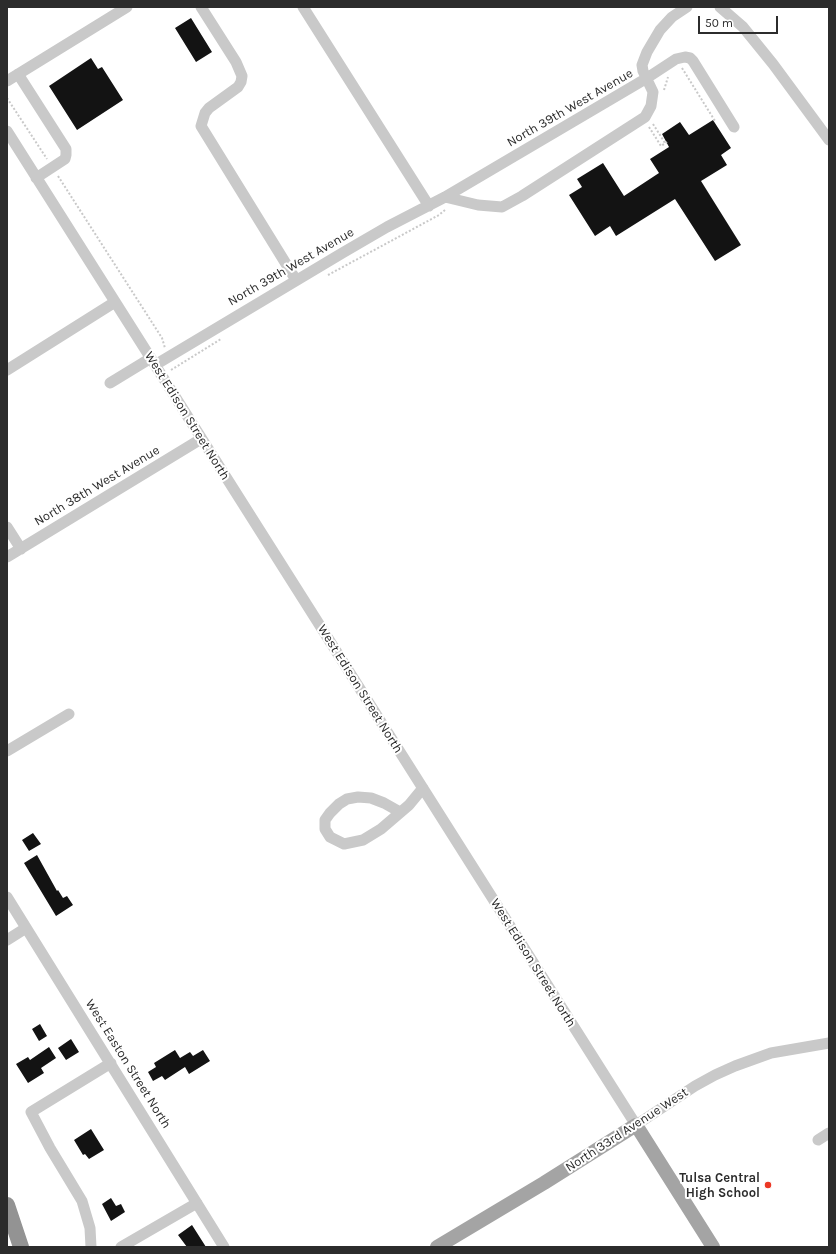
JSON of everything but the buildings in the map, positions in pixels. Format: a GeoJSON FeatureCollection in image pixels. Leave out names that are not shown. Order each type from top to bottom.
{"type":"FeatureCollection","features":[{"type":"Feature","properties":{"kind":"highway"},"geometry":{"type":"LineString","coordinates":[[7,1205],[21,1247]]}},
{"type":"Feature","properties":{"kind":"main road","name":"North 33rd Avenue West"},"geometry":{"type":"LineString","coordinates":[[437,1247],[544,1183],[636,1125]]}},
{"type":"Feature","properties":{"kind":"main road","name":"West Edison Street North"},"geometry":{"type":"LineString","coordinates":[[636,1125],[713,1247]]}},
{"type":"Feature","properties":{"kind":"street"},"geometry":{"type":"LineString","coordinates":[[7,81],[127,7]]}},
{"type":"Feature","properties":{"kind":"street"},"geometry":{"type":"LineString","coordinates":[[201,7],[236,62],[242,76],[238,87],[209,108],[202,119],[201,126],[296,280]]}},
{"type":"Feature","properties":{"kind":"street"},"geometry":{"type":"LineString","coordinates":[[303,7],[429,206]]}},
{"type":"Feature","properties":{"kind":"street"},"geometry":{"type":"LineString","coordinates":[[647,78],[643,71],[642,65],[647,52],[660,30],[672,17],[687,7]]}},
{"type":"Feature","properties":{"kind":"street"},"geometry":{"type":"LineString","coordinates":[[720,7],[743,27],[773,64],[829,140]]}},
{"type":"Feature","properties":{"kind":"street","name":"North 39th West Avenue"},"geometry":{"type":"LineString","coordinates":[[110,383],[153,362],[170,356],[381,231],[429,206],[447,202],[676,59],[685,57],[690,58],[700,70],[734,127]]}},
{"type":"Feature","properties":{"kind":"street"},"geometry":{"type":"LineString","coordinates":[[18,74],[66,150],[65,159],[36,178]]}},
{"type":"Feature","properties":{"kind":"street","name":"North 39th West Avenue"},"geometry":{"type":"LineString","coordinates":[[447,202],[502,208],[645,117],[651,106],[653,92],[647,78]]}},
{"type":"Feature","properties":{"kind":"street","name":"West Edison Street North"},"geometry":{"type":"LineString","coordinates":[[7,132],[636,1125]]}},
{"type":"Feature","properties":{"kind":"street"},"geometry":{"type":"LineString","coordinates":[[7,370],[115,302]]}},
{"type":"Feature","properties":{"kind":"street","name":"North 38th West Avenue"},"geometry":{"type":"LineString","coordinates":[[7,557],[201,439]]}},
{"type":"Feature","properties":{"kind":"street"},"geometry":{"type":"LineString","coordinates":[[7,527],[21,549]]}},
{"type":"Feature","properties":{"kind":"street"},"geometry":{"type":"LineString","coordinates":[[7,751],[69,714]]}},
{"type":"Feature","properties":{"kind":"street"},"geometry":{"type":"LineString","coordinates":[[400,812],[384,803],[370,798],[358,797],[347,799],[339,804],[330,813],[326,820],[325,829],[330,837],[344,844],[362,840],[381,829],[409,805],[423,788]]}},
{"type":"Feature","properties":{"kind":"street","name":"West Easton Street North"},"geometry":{"type":"LineString","coordinates":[[7,897],[224,1247]]}},
{"type":"Feature","properties":{"kind":"street"},"geometry":{"type":"LineString","coordinates":[[7,940],[26,928]]}},
{"type":"Feature","properties":{"kind":"street","name":"North 33rd Avenue West"},"geometry":{"type":"LineString","coordinates":[[636,1125],[694,1086],[736,1066],[771,1053],[829,1043]]}},
{"type":"Feature","properties":{"kind":"street"},"geometry":{"type":"LineString","coordinates":[[91,1247],[90,1228],[82,1200],[50,1148],[31,1112],[111,1063]]}},
{"type":"Feature","properties":{"kind":"street"},"geometry":{"type":"LineString","coordinates":[[818,1140],[829,1133]]}},
{"type":"Feature","properties":{"kind":"street"},"geometry":{"type":"LineString","coordinates":[[121,1247],[196,1203]]}},
{"type":"Feature","properties":{"kind":"path"},"geometry":{"type":"LineString","coordinates":[[680,66],[715,121]]}},
{"type":"Feature","properties":{"kind":"path"},"geometry":{"type":"LineString","coordinates":[[663,94],[670,72]]}},
{"type":"Feature","properties":{"kind":"path"},"geometry":{"type":"LineString","coordinates":[[7,98],[162,338],[163,346],[176,367]]}},
{"type":"Feature","properties":{"kind":"path"},"geometry":{"type":"LineString","coordinates":[[652,121],[666,143],[661,146],[648,124],[652,121]]}},
{"type":"Feature","properties":{"kind":"path"},"geometry":{"type":"LineString","coordinates":[[323,278],[439,215],[447,202]]}},
{"type":"Feature","properties":{"kind":"path"},"geometry":{"type":"LineString","coordinates":[[161,375],[223,338]]}},
{"type":"Feature","properties":{"kind":"place","name":"Tulsa Central High School"},"geometry":{"type":"Point","coordinates":[768,1185]}}]}
